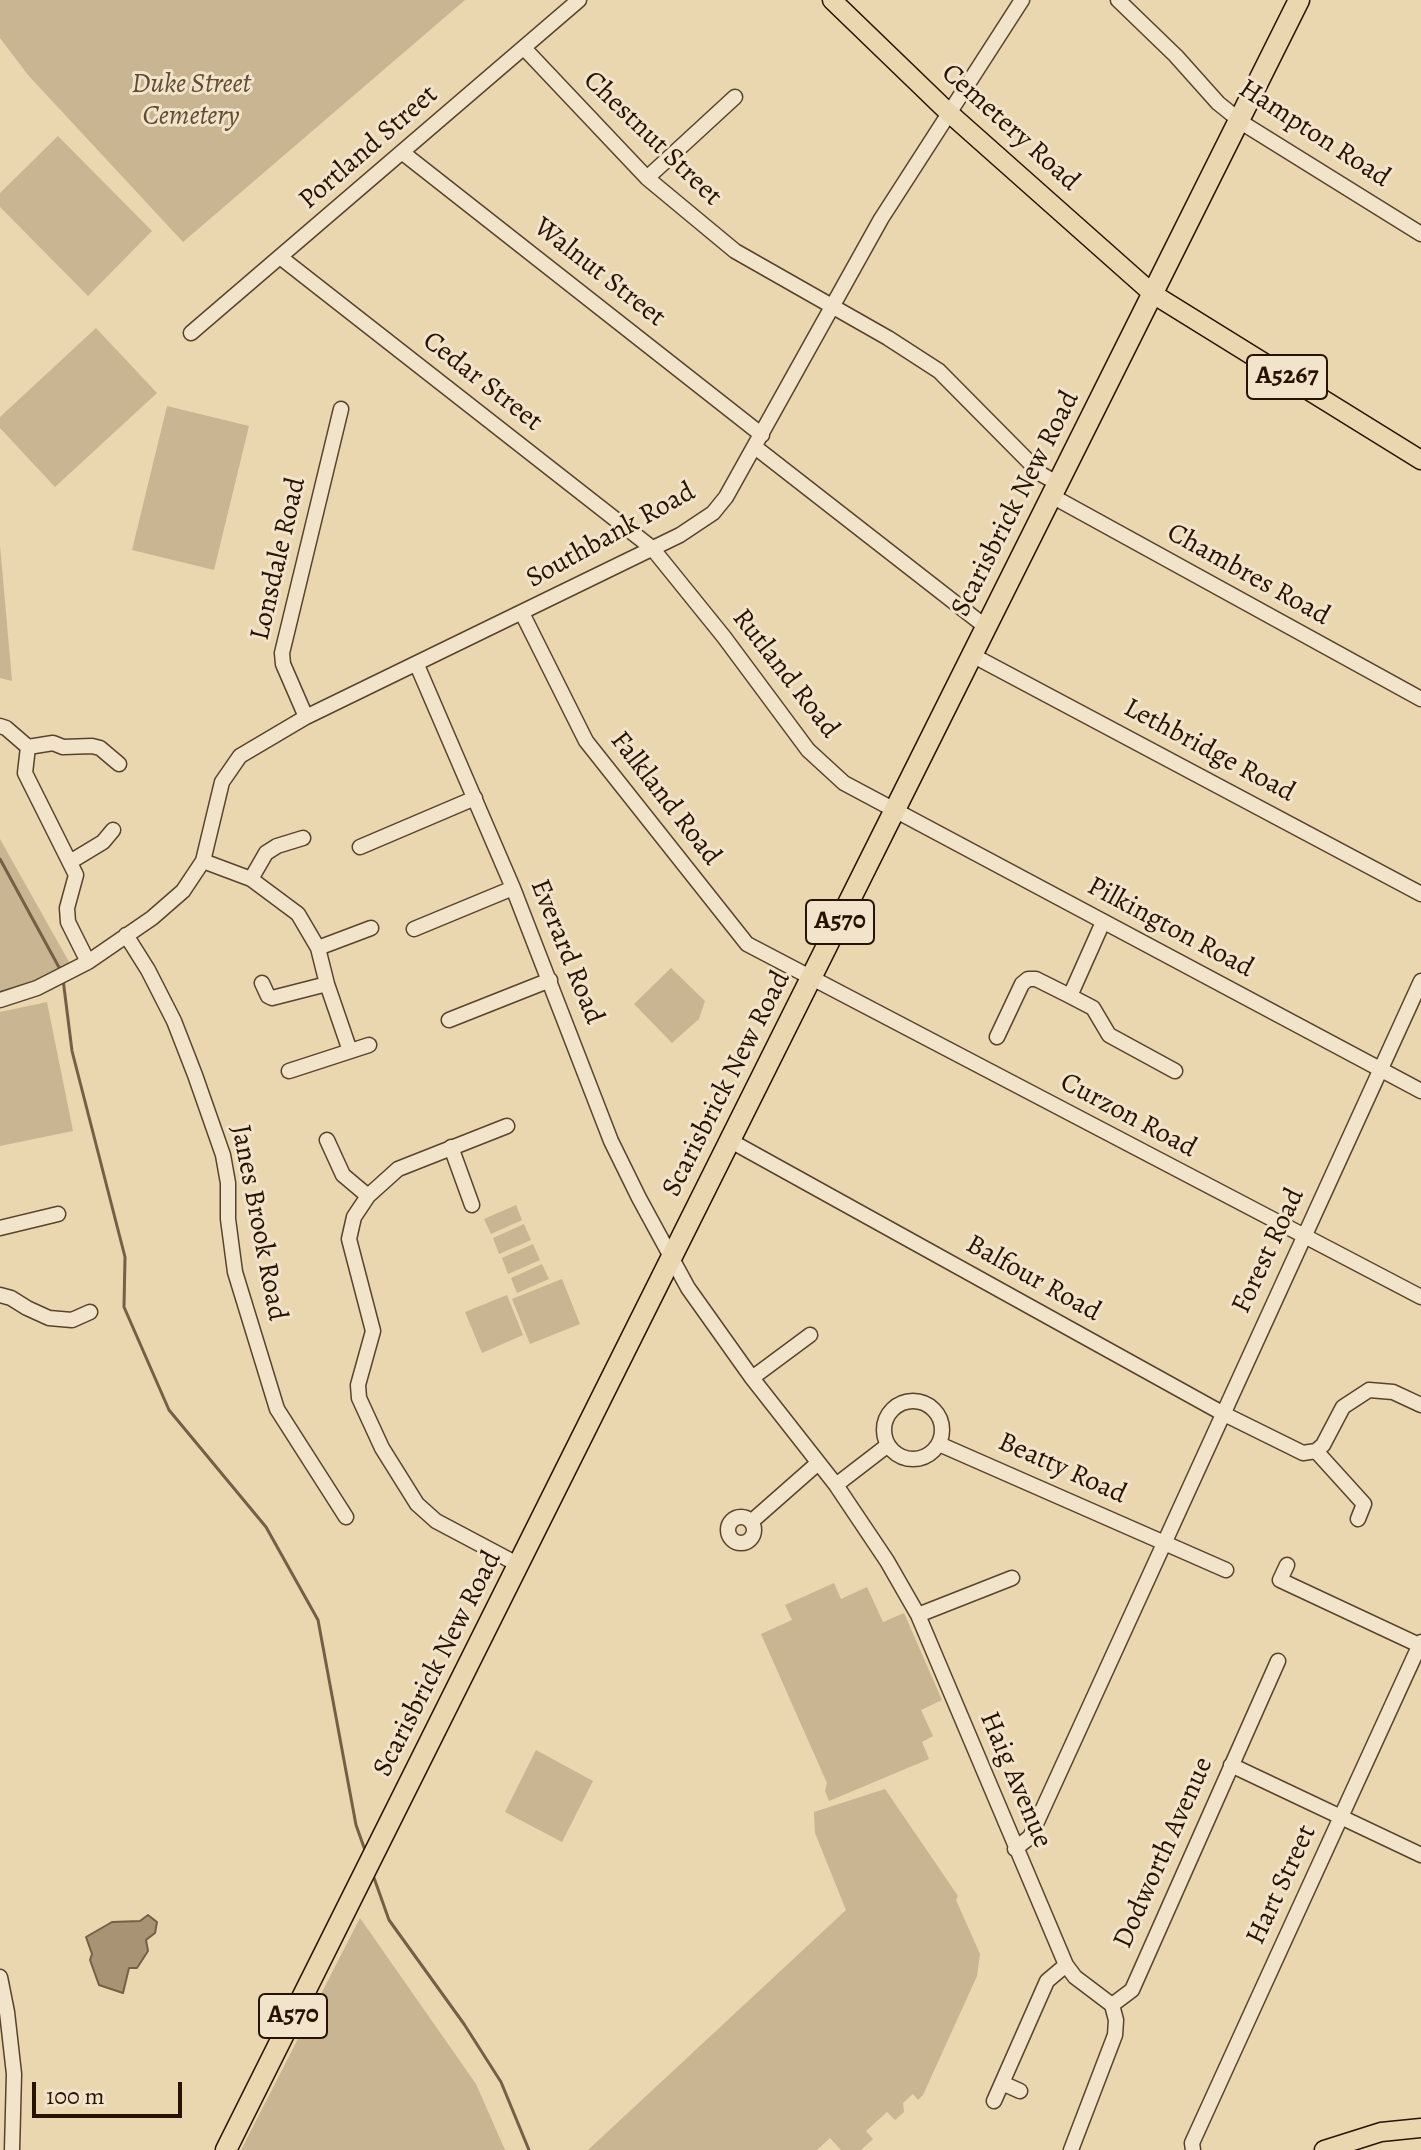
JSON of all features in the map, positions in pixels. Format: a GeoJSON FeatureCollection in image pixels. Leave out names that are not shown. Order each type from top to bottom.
{"type":"FeatureCollection","features":[{"type":"Feature","properties":{"kind":"highway","name":"Scarisbrick New Road"},"geometry":{"type":"LineString","coordinates":[[226,2150],[1299,0]]}},
{"type":"Feature","properties":{"kind":"main road","name":"Cemetery Road"},"geometry":{"type":"LineString","coordinates":[[832,0],[948,112],[1153,294]]}},
{"type":"Feature","properties":{"kind":"main road","name":"A5267"},"geometry":{"type":"LineString","coordinates":[[1153,294],[1421,460]]}},
{"type":"Feature","properties":{"kind":"main road"},"geometry":{"type":"LineString","coordinates":[[1327,2149],[1381,2132],[1421,2128]]}},
{"type":"Feature","properties":{"kind":"street","name":"Portland Street"},"geometry":{"type":"LineString","coordinates":[[191,333],[579,0]]}},
{"type":"Feature","properties":{"kind":"street","name":"Southbank Road"},"geometry":{"type":"LineString","coordinates":[[0,1000],[37,988],[88,962],[173,901],[203,861],[222,782],[240,756],[306,717],[652,548],[713,513],[726,497],[758,441],[881,219],[1022,0]]}},
{"type":"Feature","properties":{"kind":"street","name":"Hampton Road"},"geometry":{"type":"LineString","coordinates":[[1118,0],[1176,56],[1218,103],[1238,119],[1420,229]]}},
{"type":"Feature","properties":{"kind":"street","name":"Chestnut Street"},"geometry":{"type":"LineString","coordinates":[[524,48],[647,178],[735,251],[888,338],[939,371],[1054,489]]}},
{"type":"Feature","properties":{"kind":"street"},"geometry":{"type":"LineString","coordinates":[[647,178],[735,97]]}},
{"type":"Feature","properties":{"kind":"street","name":"Walnut Street"},"geometry":{"type":"LineString","coordinates":[[403,153],[986,627]]}},
{"type":"Feature","properties":{"kind":"street","name":"Cedar Street"},"geometry":{"type":"LineString","coordinates":[[280,257],[652,548]]}},
{"type":"Feature","properties":{"kind":"street","name":"Lonsdale Road"},"geometry":{"type":"LineString","coordinates":[[306,717],[283,664],[282,653],[341,409]]}},
{"type":"Feature","properties":{"kind":"street","name":"Chambres Road"},"geometry":{"type":"LineString","coordinates":[[1054,489],[1421,699]]}},
{"type":"Feature","properties":{"kind":"street","name":"Rutland Road"},"geometry":{"type":"LineString","coordinates":[[652,548],[724,637],[808,750],[844,783],[896,811]]}},
{"type":"Feature","properties":{"kind":"street","name":"Falkland Road"},"geometry":{"type":"LineString","coordinates":[[522,613],[586,741],[747,944],[811,979]]}},
{"type":"Feature","properties":{"kind":"street","name":"Lethbridge Road"},"geometry":{"type":"LineString","coordinates":[[972,655],[1421,894]]}},
{"type":"Feature","properties":{"kind":"street","name":"Everard Road"},"geometry":{"type":"LineString","coordinates":[[417,665],[513,888],[611,1141],[671,1257]]}},
{"type":"Feature","properties":{"kind":"street"},"geometry":{"type":"LineString","coordinates":[[0,726],[28,747],[53,743],[63,747],[92,746],[100,748],[119,764]]}},
{"type":"Feature","properties":{"kind":"street"},"geometry":{"type":"LineString","coordinates":[[28,747],[25,773],[76,875],[67,908],[68,922],[88,962]]}},
{"type":"Feature","properties":{"kind":"street"},"geometry":{"type":"LineString","coordinates":[[360,847],[475,798]]}},
{"type":"Feature","properties":{"kind":"street","name":"Pilkington Road"},"geometry":{"type":"LineString","coordinates":[[896,811],[1421,1091]]}},
{"type":"Feature","properties":{"kind":"street"},"geometry":{"type":"LineString","coordinates":[[70,862],[103,842],[113,830]]}},
{"type":"Feature","properties":{"kind":"street"},"geometry":{"type":"LineString","coordinates":[[251,879],[266,853],[303,838]]}},
{"type":"Feature","properties":{"kind":"street"},"geometry":{"type":"LineString","coordinates":[[203,861],[251,879],[298,914],[318,948],[350,1051]]}},
{"type":"Feature","properties":{"kind":"street"},"geometry":{"type":"LineString","coordinates":[[414,929],[513,888]]}},
{"type":"Feature","properties":{"kind":"street"},"geometry":{"type":"LineString","coordinates":[[1070,996],[1103,922]]}},
{"type":"Feature","properties":{"kind":"street"},"geometry":{"type":"LineString","coordinates":[[318,948],[371,928]]}},
{"type":"Feature","properties":{"kind":"street","name":"Janes Brook Road"},"geometry":{"type":"LineString","coordinates":[[126,935],[168,1008],[223,1155],[235,1272],[277,1409],[346,1517]]}},
{"type":"Feature","properties":{"kind":"street","name":"Curzon Road"},"geometry":{"type":"LineString","coordinates":[[811,979],[1421,1297]]}},
{"type":"Feature","properties":{"kind":"street"},"geometry":{"type":"LineString","coordinates":[[997,1037],[1022,984],[1028,979],[1036,979],[1093,1008],[1109,1035],[1175,1071]]}},
{"type":"Feature","properties":{"kind":"street"},"geometry":{"type":"LineString","coordinates":[[449,1020],[550,980]]}},
{"type":"Feature","properties":{"kind":"street","name":"Forest Road"},"geometry":{"type":"LineString","coordinates":[[1015,1849],[1030,1837],[1421,981]]}},
{"type":"Feature","properties":{"kind":"street"},"geometry":{"type":"LineString","coordinates":[[262,983],[272,998],[327,984]]}},
{"type":"Feature","properties":{"kind":"street"},"geometry":{"type":"LineString","coordinates":[[289,1071],[369,1045]]}},
{"type":"Feature","properties":{"kind":"street"},"geometry":{"type":"LineString","coordinates":[[507,1126],[398,1169],[368,1196],[354,1217],[349,1239],[373,1331],[358,1385],[364,1412],[417,1504],[436,1521],[519,1565]]}},
{"type":"Feature","properties":{"kind":"street"},"geometry":{"type":"LineString","coordinates":[[327,1140],[343,1175],[368,1196]]}},
{"type":"Feature","properties":{"kind":"street","name":"Balfour Road"},"geometry":{"type":"LineString","coordinates":[[729,1140],[1222,1413],[1303,1453],[1316,1451]]}},
{"type":"Feature","properties":{"kind":"street"},"geometry":{"type":"LineString","coordinates":[[451,1147],[472,1205]]}},
{"type":"Feature","properties":{"kind":"street"},"geometry":{"type":"LineString","coordinates":[[0,1228],[58,1214]]}},
{"type":"Feature","properties":{"kind":"street","name":"Haig Avenue"},"geometry":{"type":"LineString","coordinates":[[671,1257],[688,1288],[752,1378],[836,1485],[887,1561],[918,1615],[1066,1965],[1075,1977],[1112,2005]]}},
{"type":"Feature","properties":{"kind":"street"},"geometry":{"type":"LineString","coordinates":[[0,1295],[11,1298],[23,1314],[72,1320],[90,1312]]}},
{"type":"Feature","properties":{"kind":"street"},"geometry":{"type":"LineString","coordinates":[[752,1378],[810,1335]]}},
{"type":"Feature","properties":{"kind":"street"},"geometry":{"type":"LineString","coordinates":[[1358,1519],[1364,1504],[1316,1451],[1323,1445],[1343,1407],[1369,1390],[1393,1392],[1421,1405]]}},
{"type":"Feature","properties":{"kind":"street"},"geometry":{"type":"LineString","coordinates":[[912,1401],[931,1407],[938,1414],[942,1424],[939,1444],[927,1456],[919,1459],[901,1457],[888,1445],[884,1436],[887,1416],[902,1403],[912,1401]]}},
{"type":"Feature","properties":{"kind":"street","name":"Beatty Road"},"geometry":{"type":"LineString","coordinates":[[939,1444],[1164,1543]]}},
{"type":"Feature","properties":{"kind":"street"},"geometry":{"type":"LineString","coordinates":[[836,1485],[888,1445]]}},
{"type":"Feature","properties":{"kind":"street"},"geometry":{"type":"LineString","coordinates":[[751,1522],[818,1463]]}},
{"type":"Feature","properties":{"kind":"street"},"geometry":{"type":"LineString","coordinates":[[1164,1543],[1226,1570]]}},
{"type":"Feature","properties":{"kind":"street"},"geometry":{"type":"LineString","coordinates":[[1287,1565],[1280,1580],[1421,1645]]}},
{"type":"Feature","properties":{"kind":"street"},"geometry":{"type":"LineString","coordinates":[[918,1615],[1012,1578]]}},
{"type":"Feature","properties":{"kind":"street","name":"Hart Street"},"geometry":{"type":"LineString","coordinates":[[1193,2150],[1192,2143],[1421,1645]]}},
{"type":"Feature","properties":{"kind":"street","name":"Dodworth Avenue"},"geometry":{"type":"LineString","coordinates":[[1112,2005],[1132,1990],[1278,1661]]}},
{"type":"Feature","properties":{"kind":"street"},"geometry":{"type":"LineString","coordinates":[[1255,1714],[1272,1720]]}},
{"type":"Feature","properties":{"kind":"street"},"geometry":{"type":"LineString","coordinates":[[1231,1765],[1421,1855]]}},
{"type":"Feature","properties":{"kind":"street"},"geometry":{"type":"LineString","coordinates":[[994,2101],[1047,1981],[1066,1965]]}},
{"type":"Feature","properties":{"kind":"street"},"geometry":{"type":"LineString","coordinates":[[0,1977],[14,2074],[12,2150]]}},
{"type":"Feature","properties":{"kind":"street"},"geometry":{"type":"LineString","coordinates":[[1071,2150],[1115,2035],[1116,2020],[1112,2005]]}},
{"type":"Feature","properties":{"kind":"street"},"geometry":{"type":"LineString","coordinates":[[1002,2083],[1020,2091]]}},
{"type":"Feature","properties":{"kind":"green space","name":"Duke Street Cemetery"},"geometry":{"type":"Polygon","coordinates":[[[0,0],[465,0],[183,242],[28,75],[0,38],[0,0]]]}},
{"type":"Feature","properties":{"kind":"green space"},"geometry":{"type":"Polygon","coordinates":[[[58,136],[152,231],[88,296],[0,207],[0,193],[58,136]]]}},
{"type":"Feature","properties":{"kind":"green space"},"geometry":{"type":"Polygon","coordinates":[[[96,328],[157,393],[55,487],[0,428],[0,417],[96,328]]]}},
{"type":"Feature","properties":{"kind":"green space"},"geometry":{"type":"Polygon","coordinates":[[[167,406],[249,426],[214,570],[132,550],[167,406]]]}},
{"type":"Feature","properties":{"kind":"green space"},"geometry":{"type":"Polygon","coordinates":[[[0,545],[12,681],[0,678],[0,545]]]}},
{"type":"Feature","properties":{"kind":"green space"},"geometry":{"type":"Polygon","coordinates":[[[0,839],[73,969],[0,995],[0,839]]]}},
{"type":"Feature","properties":{"kind":"green space"},"geometry":{"type":"Polygon","coordinates":[[[671,968],[705,1001],[699,1019],[672,1043],[634,1004],[671,968]]]}},
{"type":"Feature","properties":{"kind":"green space"},"geometry":{"type":"Polygon","coordinates":[[[47,1002],[73,1131],[0,1146],[0,1012],[47,1002]]]}},
{"type":"Feature","properties":{"kind":"green space"},"geometry":{"type":"Polygon","coordinates":[[[516,1205],[522,1220],[491,1234],[484,1219],[516,1205]]]}},
{"type":"Feature","properties":{"kind":"green space"},"geometry":{"type":"Polygon","coordinates":[[[524,1224],[531,1240],[499,1254],[493,1238],[524,1224]]]}},
{"type":"Feature","properties":{"kind":"green space"},"geometry":{"type":"Polygon","coordinates":[[[533,1244],[540,1260],[508,1274],[502,1258],[533,1244]]]}},
{"type":"Feature","properties":{"kind":"green space"},"geometry":{"type":"Polygon","coordinates":[[[542,1264],[549,1279],[517,1293],[511,1278],[542,1264]]]}},
{"type":"Feature","properties":{"kind":"green space"},"geometry":{"type":"Polygon","coordinates":[[[562,1279],[580,1324],[530,1344],[512,1299],[562,1279]]]}},
{"type":"Feature","properties":{"kind":"green space"},"geometry":{"type":"Polygon","coordinates":[[[507,1295],[523,1335],[482,1353],[465,1312],[507,1295]]]}},
{"type":"Feature","properties":{"kind":"green space"},"geometry":{"type":"Polygon","coordinates":[[[834,1583],[841,1599],[867,1587],[883,1622],[904,1613],[942,1700],[921,1710],[933,1736],[922,1742],[929,1759],[829,1801],[825,1791],[827,1783],[761,1634],[792,1620],[785,1605],[834,1583]]]}},
{"type":"Feature","properties":{"kind":"green space"},"geometry":{"type":"Polygon","coordinates":[[[536,1750],[593,1781],[562,1842],[505,1812],[536,1750]]]}},
{"type":"Feature","properties":{"kind":"green space"},"geometry":{"type":"Polygon","coordinates":[[[885,1789],[958,1896],[956,1900],[980,1954],[977,1976],[923,2095],[918,2100],[913,2094],[903,2103],[904,2112],[895,2120],[887,2112],[866,2131],[873,2139],[861,2150],[841,2150],[830,2138],[817,2150],[588,2150],[846,1910],[815,1833],[814,1812],[885,1789]]]}},
{"type":"Feature","properties":{"kind":"green space"},"geometry":{"type":"Polygon","coordinates":[[[360,1918],[476,2084],[505,2150],[241,2150],[360,1918]]]}},
{"type":"Feature","properties":{"kind":"shaded area"},"geometry":{"type":"Polygon","coordinates":[[[148,1915],[157,1922],[155,1933],[146,1940],[148,1951],[137,1968],[129,1968],[123,1993],[99,1985],[86,1937],[112,1922],[140,1921],[148,1915]]]}},
{"type":"Feature","properties":{"kind":"waterway"},"geometry":{"type":"LineString","coordinates":[[0,859],[61,971]]}},
{"type":"Feature","properties":{"kind":"waterway"},"geometry":{"type":"LineString","coordinates":[[63,979],[72,1051],[125,1257],[124,1307],[169,1410],[266,1527],[318,1620],[356,1825],[366,1853]]}},
{"type":"Feature","properties":{"kind":"waterway"},"geometry":{"type":"LineString","coordinates":[[373,1875],[389,1920],[464,2024],[501,2082],[529,2150]]}}]}
